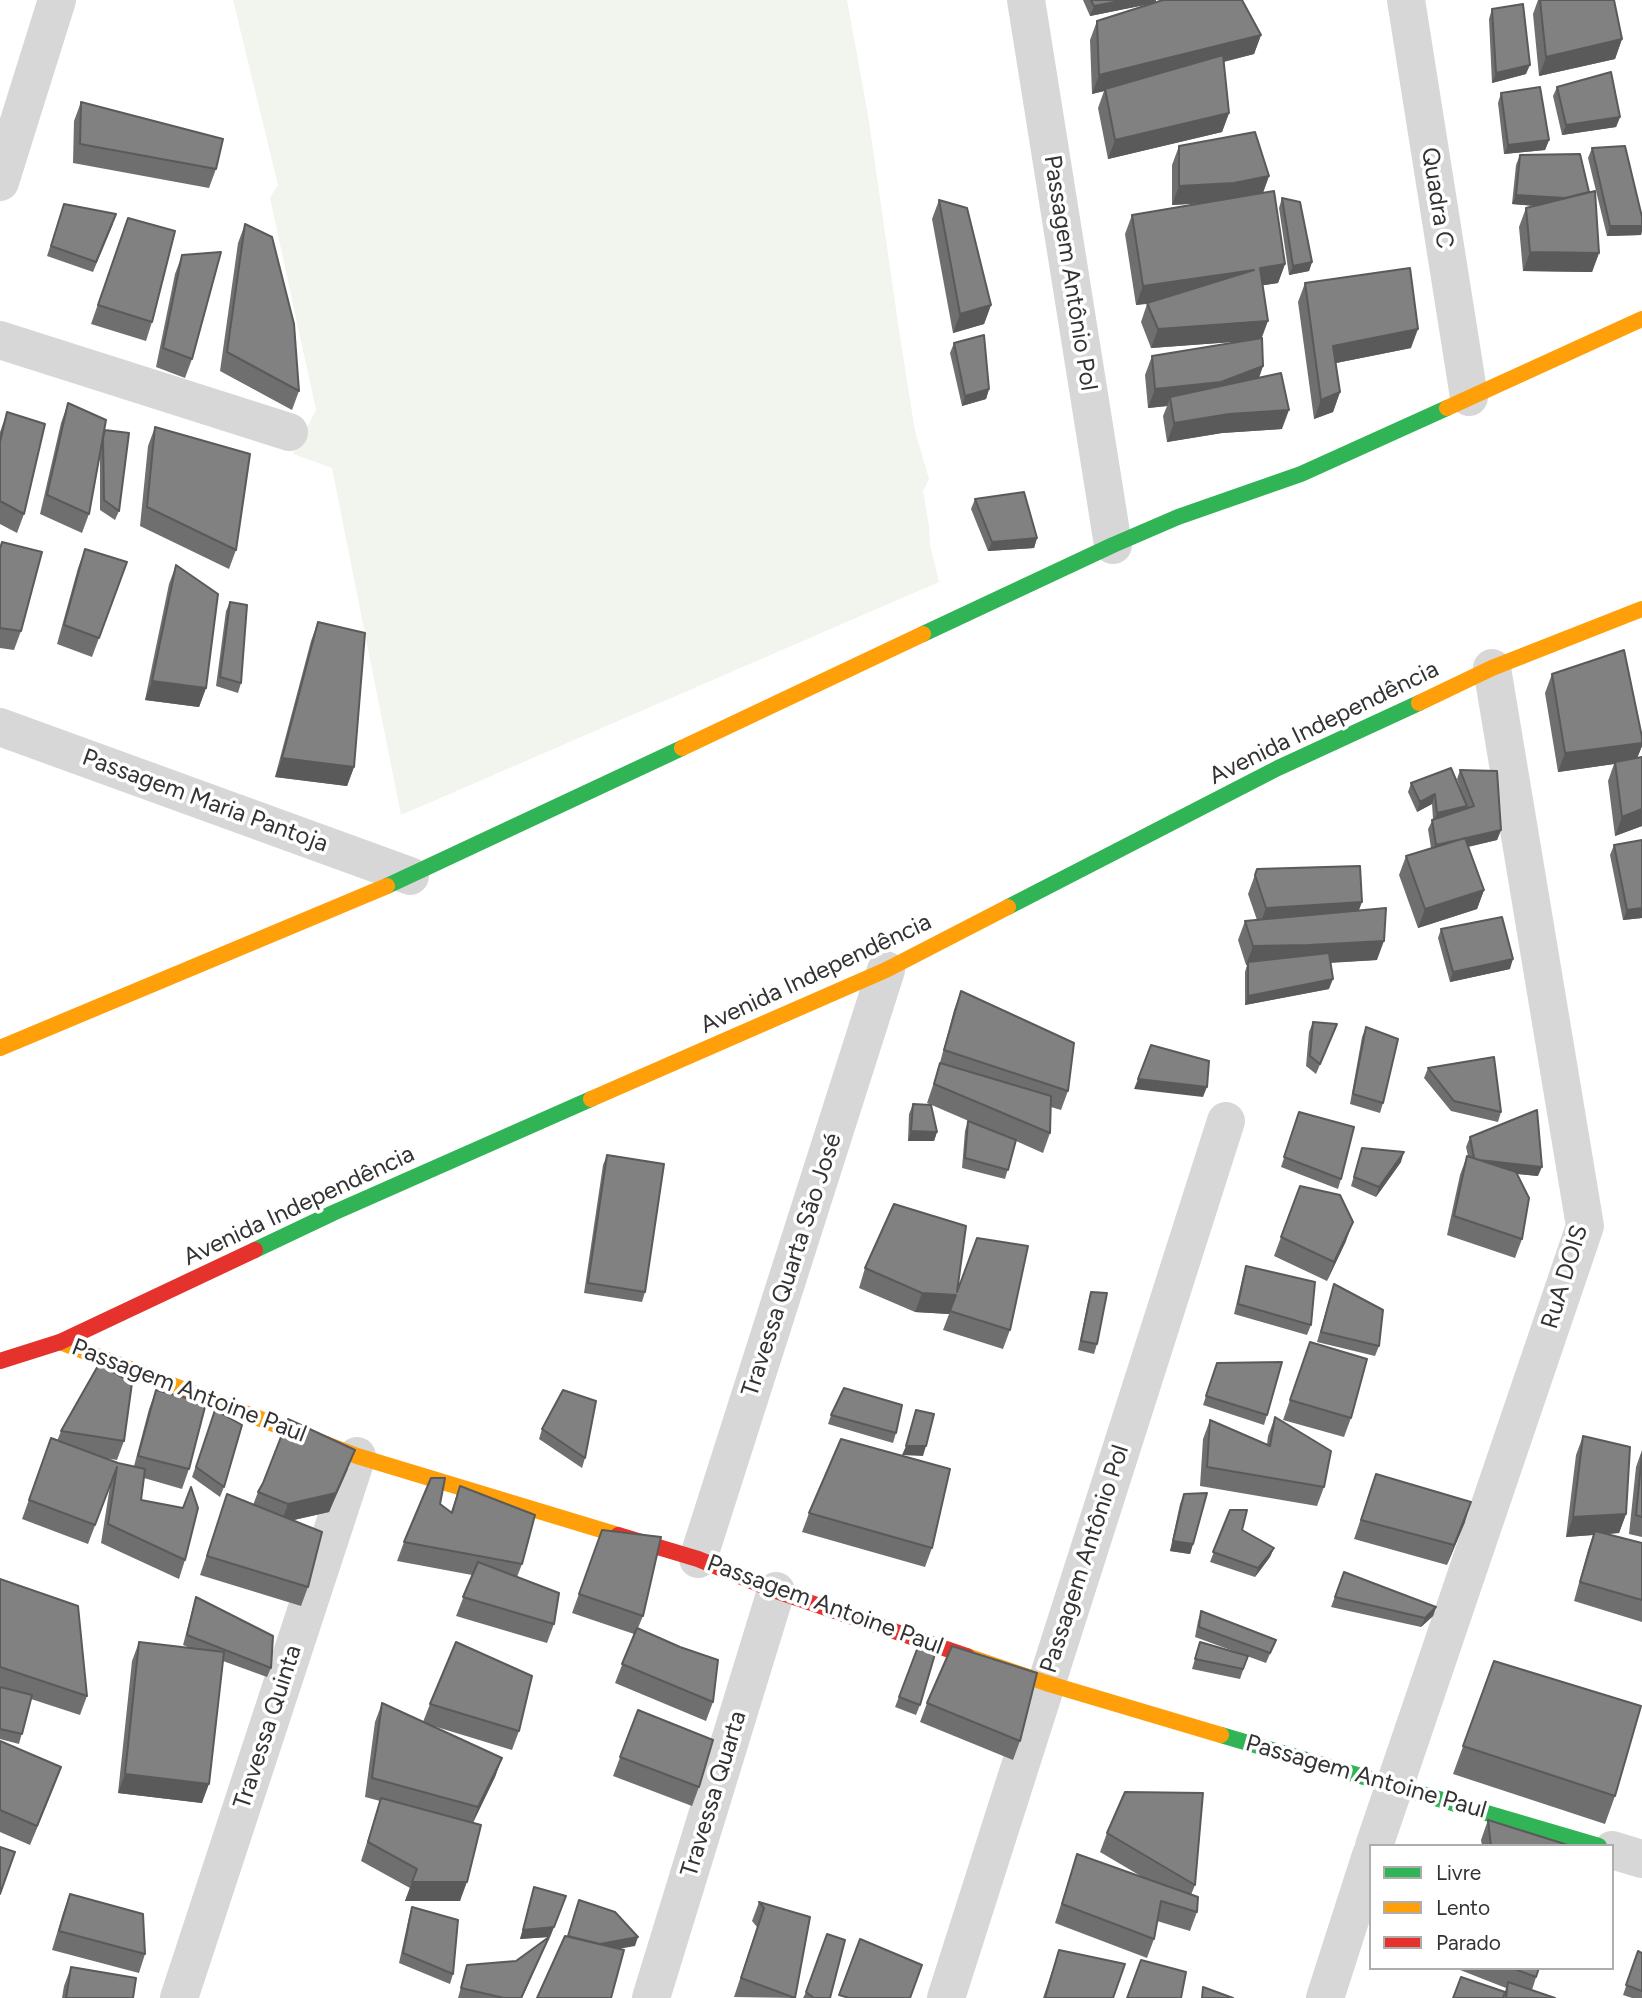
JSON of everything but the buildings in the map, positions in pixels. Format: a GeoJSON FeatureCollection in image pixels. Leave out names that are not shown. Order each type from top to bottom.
{"type":"FeatureCollection","features":[{"type":"Feature","properties":{"kind":"main road"},"geometry":{"type":"LineString","coordinates":[[0,1048],[410,876],[1113,545],[1178,517],[1301,474],[1642,319]]}},
{"type":"Feature","properties":{"kind":"main road","name":"Avenida Independência"},"geometry":{"type":"LineString","coordinates":[[0,1361],[60,1342],[332,1213],[886,970],[1278,768],[1492,668],[1642,609]]}},
{"type":"Feature","properties":{"kind":"main road","name":"Passagem Antoine Paul"},"geometry":{"type":"LineString","coordinates":[[60,1342],[357,1456],[698,1559],[776,1591],[1046,1684],[1592,1844]]}},
{"type":"Feature","properties":{"kind":"street"},"geometry":{"type":"LineString","coordinates":[[0,182],[57,0]]}},
{"type":"Feature","properties":{"kind":"street","name":"Passagem Antônio Pol"},"geometry":{"type":"LineString","coordinates":[[1026,0],[1113,545]]}},
{"type":"Feature","properties":{"kind":"street","name":"Quadra C"},"geometry":{"type":"LineString","coordinates":[[1406,0],[1469,397]]}},
{"type":"Feature","properties":{"kind":"street"},"geometry":{"type":"LineString","coordinates":[[0,340],[289,432]]}},
{"type":"Feature","properties":{"kind":"street","name":"RuA DOIS"},"geometry":{"type":"LineString","coordinates":[[1394,1784],[1585,1226],[1492,668]]}},
{"type":"Feature","properties":{"kind":"street","name":"Passagem Maria Pantoja"},"geometry":{"type":"LineString","coordinates":[[0,727],[410,876]]}},
{"type":"Feature","properties":{"kind":"street","name":"Travessa Quarta São José"},"geometry":{"type":"LineString","coordinates":[[698,1559],[886,970]]}},
{"type":"Feature","properties":{"kind":"street","name":"Passagem Antônio Pol"},"geometry":{"type":"LineString","coordinates":[[946,1998],[1226,1121]]}},
{"type":"Feature","properties":{"kind":"street","name":"Travessa Quinta"},"geometry":{"type":"LineString","coordinates":[[179,1998],[357,1456]]}},
{"type":"Feature","properties":{"kind":"street","name":"Travessa Quarta"},"geometry":{"type":"LineString","coordinates":[[651,1998],[776,1591]]}},
{"type":"Feature","properties":{"kind":"street"},"geometry":{"type":"LineString","coordinates":[[1375,1844],[1394,1784]]}},
{"type":"Feature","properties":{"kind":"street"},"geometry":{"type":"LineString","coordinates":[[1614,1851],[1642,1859]]}},
{"type":"Feature","properties":{"kind":"street"},"geometry":{"type":"LineString","coordinates":[[1325,1998],[1369,1861]]}},
{"type":"Feature","properties":{"kind":"shaded area"},"geometry":{"type":"Polygon","coordinates":[[[233,0],[847,0],[868,115],[915,431],[929,479],[923,491],[930,545],[939,582],[401,815],[332,468],[293,454],[316,410],[270,198],[278,185],[233,0]]]}},
{"type":"Feature","properties":{"kind":"traffic: fast"},"geometry":{"type":"LineString","coordinates":[[923,634],[1113,545],[1178,517],[1301,474],[1447,408]]}},
{"type":"Feature","properties":{"kind":"traffic: fast"},"geometry":{"type":"LineString","coordinates":[[1008,907],[1278,768],[1419,703]]}},
{"type":"Feature","properties":{"kind":"traffic: fast"},"geometry":{"type":"LineString","coordinates":[[387,886],[682,748]]}},
{"type":"Feature","properties":{"kind":"traffic: fast"},"geometry":{"type":"LineString","coordinates":[[255,1250],[591,1099]]}},
{"type":"Feature","properties":{"kind":"traffic: fast"},"geometry":{"type":"LineString","coordinates":[[1221,1735],[1592,1844]]}},
{"type":"Feature","properties":{"kind":"traffic: slow"},"geometry":{"type":"LineString","coordinates":[[1447,408],[1642,319]]}},
{"type":"Feature","properties":{"kind":"traffic: slow"},"geometry":{"type":"LineString","coordinates":[[1419,703],[1492,668],[1642,609]]}},
{"type":"Feature","properties":{"kind":"traffic: slow"},"geometry":{"type":"LineString","coordinates":[[682,748],[923,634]]}},
{"type":"Feature","properties":{"kind":"traffic: slow"},"geometry":{"type":"LineString","coordinates":[[0,1048],[387,886]]}},
{"type":"Feature","properties":{"kind":"traffic: slow"},"geometry":{"type":"LineString","coordinates":[[591,1099],[886,970],[1008,907]]}},
{"type":"Feature","properties":{"kind":"traffic: slow"},"geometry":{"type":"LineString","coordinates":[[60,1342],[357,1456],[618,1535]]}},
{"type":"Feature","properties":{"kind":"traffic: slow"},"geometry":{"type":"LineString","coordinates":[[967,1656],[1046,1683],[1221,1735]]}},
{"type":"Feature","properties":{"kind":"traffic: jam"},"geometry":{"type":"LineString","coordinates":[[0,1361],[60,1342],[255,1250]]}},
{"type":"Feature","properties":{"kind":"traffic: jam"},"geometry":{"type":"LineString","coordinates":[[618,1535],[698,1559],[776,1591],[967,1656]]}}]}
